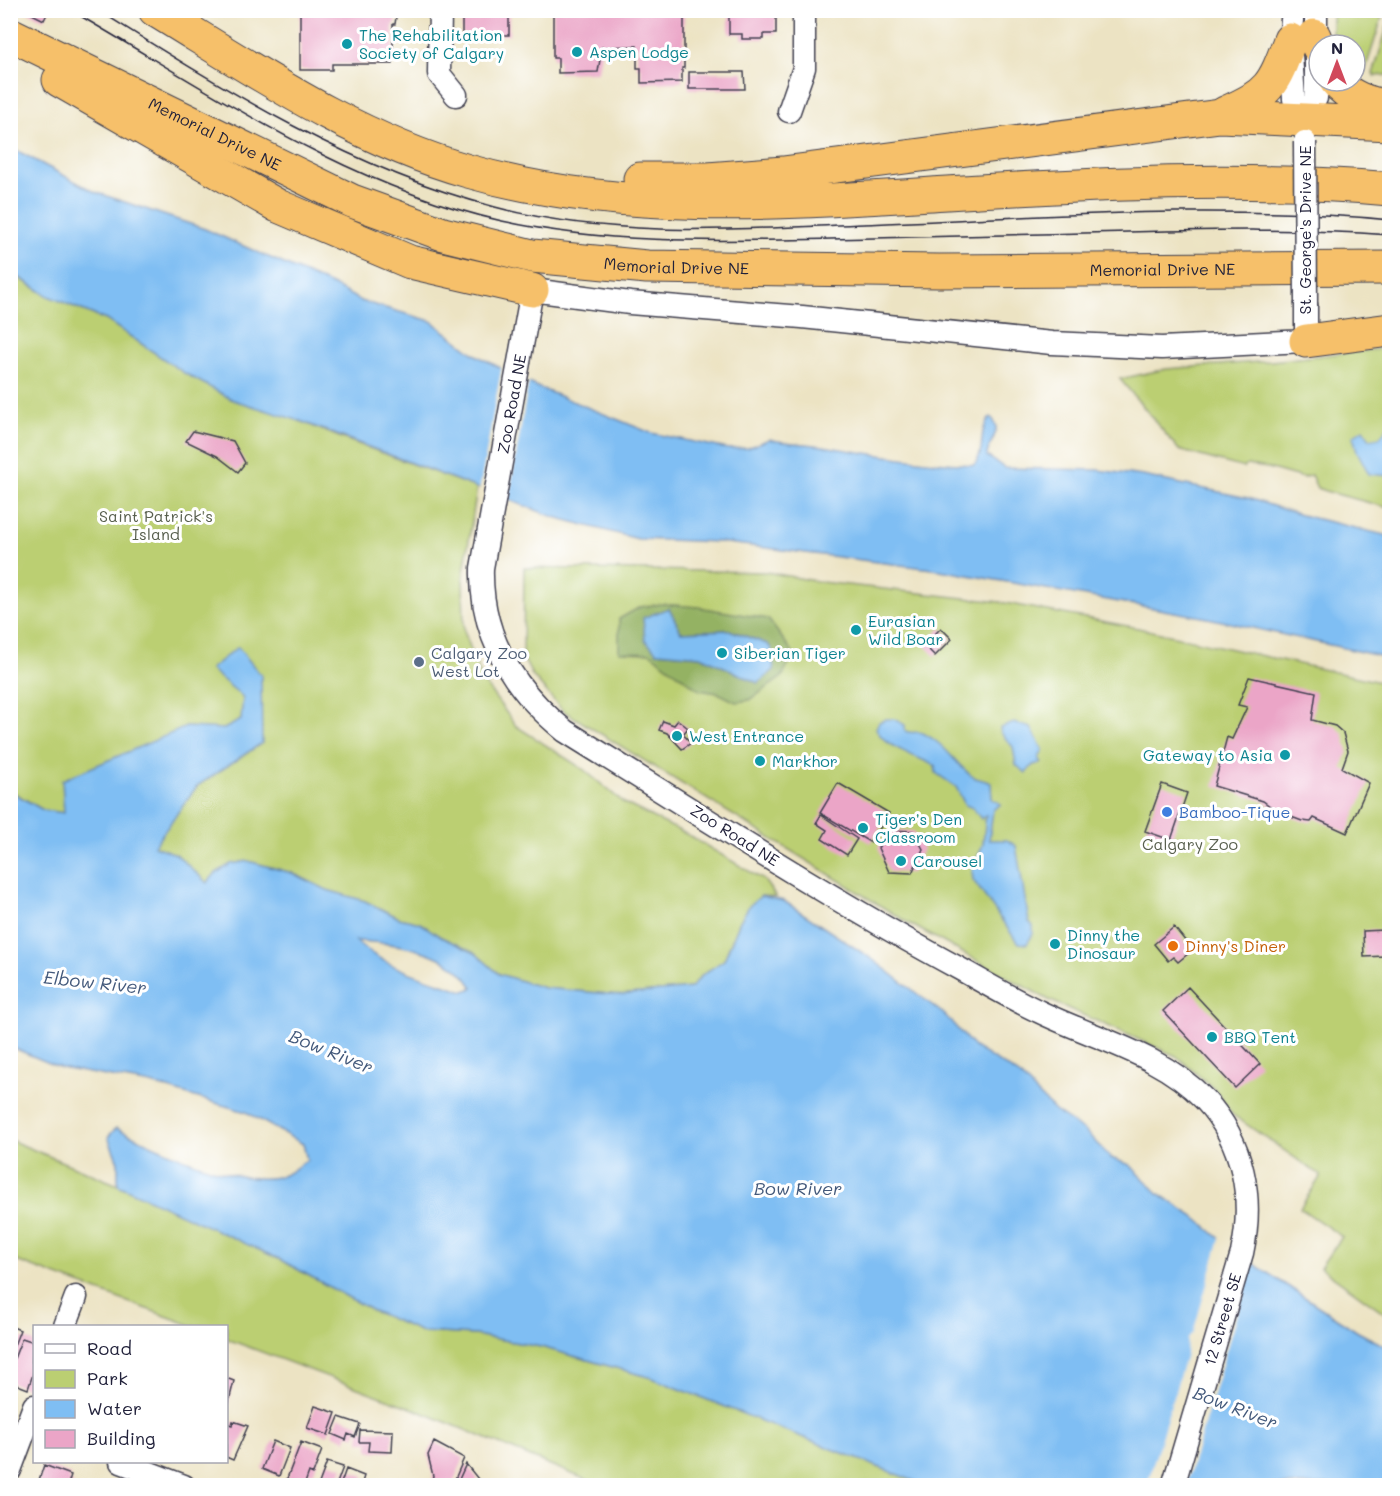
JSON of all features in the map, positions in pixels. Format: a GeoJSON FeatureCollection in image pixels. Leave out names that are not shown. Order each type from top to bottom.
{"type":"FeatureCollection","features":[{"type":"Feature","properties":{"kind":"highway"},"geometry":{"type":"LineString","coordinates":[[155,10],[297,97],[390,144],[472,172],[577,195],[705,203],[804,201],[1110,183],[1251,181],[1389,189]]}},
{"type":"Feature","properties":{"kind":"highway"},"geometry":{"type":"LineString","coordinates":[[1220,116],[1256,99],[1267,91],[1306,29]]}},
{"type":"Feature","properties":{"kind":"highway"},"geometry":{"type":"LineString","coordinates":[[13,35],[58,79],[278,206],[410,262],[529,304]]}},
{"type":"Feature","properties":{"kind":"highway","name":"Memorial Drive NE"},"geometry":{"type":"LineString","coordinates":[[13,35],[352,201],[443,234],[532,256],[647,267],[939,271],[1389,268]]}},
{"type":"Feature","properties":{"kind":"highway"},"geometry":{"type":"LineString","coordinates":[[1347,93],[1369,103],[1389,107]]}},
{"type":"Feature","properties":{"kind":"highway"},"geometry":{"type":"LineString","coordinates":[[472,172],[507,166],[602,177],[654,179],[783,173],[1220,116],[1305,130],[1389,124]]}},
{"type":"Feature","properties":{"kind":"highway"},"geometry":{"type":"LineString","coordinates":[[1306,341],[1389,330]]}},
{"type":"Feature","properties":{"kind":"street"},"geometry":{"type":"LineString","coordinates":[[440,10],[440,74],[456,95]]}},
{"type":"Feature","properties":{"kind":"street"},"geometry":{"type":"LineString","coordinates":[[789,111],[804,68],[804,10]]}},
{"type":"Feature","properties":{"kind":"street","name":"St. George's Drive NE"},"geometry":{"type":"LineString","coordinates":[[1306,29],[1294,99],[1305,130],[1306,341]]}},
{"type":"Feature","properties":{"kind":"street"},"geometry":{"type":"LineString","coordinates":[[529,304],[630,303],[802,317],[1052,343],[1162,348],[1306,341]]}},
{"type":"Feature","properties":{"kind":"street","name":"Zoo Road NE"},"geometry":{"type":"LineString","coordinates":[[529,304],[490,522],[482,587],[489,628],[506,666],[543,714],[565,731],[942,960],[1038,1011],[1166,1067],[1207,1102],[1224,1127],[1244,1176],[1247,1220]]}},
{"type":"Feature","properties":{"kind":"street","name":"12 Street SE"},"geometry":{"type":"LineString","coordinates":[[1173,1485],[1242,1253],[1247,1220]]}},
{"type":"Feature","properties":{"kind":"street"},"geometry":{"type":"LineString","coordinates":[[65,1325],[76,1297]]}},
{"type":"Feature","properties":{"kind":"street"},"geometry":{"type":"LineString","coordinates":[[10,1470],[27,1420]]}},
{"type":"Feature","properties":{"kind":"street"},"geometry":{"type":"LineString","coordinates":[[126,1463],[184,1485]]}},
{"type":"Feature","properties":{"kind":"green space"},"geometry":{"type":"Polygon","coordinates":[[[1332,11],[1384,11],[1367,65],[1367,33],[1332,33],[1332,11]]]}},
{"type":"Feature","properties":{"kind":"green space"},"geometry":{"type":"Polygon","coordinates":[[[1389,22],[1389,75],[1375,76],[1373,74],[1389,22]]]}},
{"type":"Feature","properties":{"kind":"green space","name":"Saint Patrick's Island"},"geometry":{"type":"Polygon","coordinates":[[[10,272],[46,295],[106,320],[186,374],[339,437],[477,488],[463,578],[464,631],[483,681],[516,726],[583,769],[624,803],[688,835],[764,880],[776,897],[761,896],[740,921],[724,960],[702,975],[691,988],[620,995],[544,988],[499,974],[475,953],[441,937],[420,923],[399,918],[365,901],[327,890],[292,873],[248,861],[231,864],[216,873],[207,883],[176,854],[153,846],[197,786],[262,743],[243,697],[242,720],[224,729],[186,727],[64,813],[43,810],[11,791],[10,272]]]}},
{"type":"Feature","properties":{"kind":"green space"},"geometry":{"type":"Polygon","coordinates":[[[1389,348],[1389,508],[1317,488],[1311,475],[1303,478],[1268,468],[1247,465],[1244,468],[1179,450],[1120,379],[1166,369],[1271,361],[1389,348]]]}},
{"type":"Feature","properties":{"kind":"green space","name":"Calgary Zoo"},"geometry":{"type":"Polygon","coordinates":[[[524,568],[766,572],[821,582],[1000,602],[1138,628],[1389,684],[1389,1316],[1320,1267],[1342,1237],[1300,1208],[1321,1176],[1233,1115],[1214,1089],[1176,1056],[1049,1000],[910,924],[562,710],[532,675],[523,658],[524,568]]]}},
{"type":"Feature","properties":{"kind":"green space"},"geometry":{"type":"Polygon","coordinates":[[[662,604],[698,607],[768,619],[794,654],[782,677],[750,700],[736,702],[718,693],[699,690],[650,653],[619,652],[619,619],[640,607],[662,604]],[[729,630],[681,632],[657,652],[701,656],[758,683],[771,648],[767,644],[729,630]]]}},
{"type":"Feature","properties":{"kind":"green space"},"geometry":{"type":"Polygon","coordinates":[[[10,1140],[118,1185],[279,1259],[371,1310],[422,1332],[475,1335],[541,1347],[652,1378],[924,1485],[599,1485],[414,1409],[228,1339],[228,1325],[190,1325],[11,1259],[10,1140]]]}},
{"type":"Feature","properties":{"kind":"water"},"geometry":{"type":"Polygon","coordinates":[[[10,147],[95,192],[205,229],[336,287],[361,301],[431,321],[476,355],[537,387],[651,433],[728,449],[748,448],[769,439],[898,458],[974,465],[980,454],[986,423],[991,417],[995,422],[996,432],[987,456],[1005,468],[1098,470],[1143,476],[1248,498],[1301,515],[1389,536],[1389,658],[1208,618],[940,570],[719,542],[638,539],[554,517],[300,421],[233,400],[186,374],[106,320],[46,295],[11,272],[10,147]]]}},
{"type":"Feature","properties":{"kind":"water"},"geometry":{"type":"Polygon","coordinates":[[[1389,426],[1389,476],[1369,474],[1357,451],[1353,436],[1363,429],[1370,439],[1380,437],[1389,426]]]}},
{"type":"Feature","properties":{"kind":"water"},"geometry":{"type":"Polygon","coordinates":[[[669,608],[681,632],[729,630],[767,644],[771,648],[774,670],[758,683],[701,656],[657,652],[645,640],[643,618],[669,608]]]}},
{"type":"Feature","properties":{"kind":"water","name":"Bow River"},"geometry":{"type":"Polygon","coordinates":[[[238,647],[261,675],[262,743],[197,786],[154,846],[176,854],[207,883],[216,873],[231,864],[248,861],[292,873],[327,890],[365,901],[399,918],[420,923],[441,937],[475,953],[499,974],[544,988],[620,995],[691,988],[702,975],[724,960],[740,921],[749,906],[761,896],[784,901],[872,959],[945,1015],[974,1047],[1018,1074],[1055,1111],[1086,1132],[1111,1158],[1130,1165],[1159,1194],[1193,1216],[1240,1255],[1358,1332],[1389,1348],[1389,1485],[924,1485],[652,1378],[541,1347],[475,1335],[422,1332],[371,1310],[279,1259],[118,1185],[118,1162],[108,1137],[116,1128],[175,1155],[223,1172],[246,1177],[266,1178],[284,1175],[307,1160],[303,1144],[246,1112],[151,1084],[61,1068],[11,1047],[10,791],[43,810],[64,813],[62,780],[186,727],[224,729],[241,720],[243,697],[210,669],[238,647]],[[356,941],[380,959],[407,972],[464,991],[473,988],[464,975],[437,957],[405,947],[356,941]]]}},
{"type":"Feature","properties":{"kind":"water"},"geometry":{"type":"Polygon","coordinates":[[[894,719],[905,725],[905,731],[923,733],[944,748],[973,777],[991,783],[992,799],[1001,804],[993,810],[989,840],[1007,840],[1016,846],[1029,922],[1033,926],[1033,934],[1027,944],[1018,943],[973,880],[972,871],[983,844],[986,815],[981,819],[973,808],[965,805],[956,787],[936,773],[935,766],[886,741],[876,728],[879,722],[894,719]]]}},
{"type":"Feature","properties":{"kind":"water"},"geometry":{"type":"Polygon","coordinates":[[[1014,723],[1031,728],[1043,750],[1039,758],[1042,763],[1033,765],[1026,773],[1016,765],[1013,747],[1001,733],[1000,728],[1014,723]]]}},
{"type":"Feature","properties":{"kind":"pier"},"geometry":{"type":"Polygon","coordinates":[[[502,365],[529,380],[508,503],[479,492],[502,365]]]}},
{"type":"Feature","properties":{"kind":"pier"},"geometry":{"type":"Polygon","coordinates":[[[1221,1235],[1253,1260],[1186,1486],[1147,1485],[1186,1354],[1187,1338],[1193,1333],[1221,1235]]]}},
{"type":"Feature","properties":{"kind":"building"},"geometry":{"type":"Polygon","coordinates":[[[24,10],[49,10],[44,20],[24,10]]]}},
{"type":"Feature","properties":{"kind":"building","name":"The Rehabilitation Society of Calgary"},"geometry":{"type":"Polygon","coordinates":[[[300,10],[397,10],[395,24],[393,24],[393,64],[332,64],[332,70],[300,70],[300,10]]]}},
{"type":"Feature","properties":{"kind":"building"},"geometry":{"type":"Polygon","coordinates":[[[462,10],[509,10],[509,35],[496,35],[496,39],[474,39],[474,34],[462,34],[462,10]]]}},
{"type":"Feature","properties":{"kind":"building","name":"Aspen Lodge"},"geometry":{"type":"Polygon","coordinates":[[[553,10],[684,10],[682,82],[641,83],[641,68],[637,68],[637,46],[602,47],[598,72],[558,73],[558,58],[553,58],[553,10]]]}},
{"type":"Feature","properties":{"kind":"building","name":"Aspen Lodge"},"geometry":{"type":"Polygon","coordinates":[[[729,10],[776,10],[776,34],[764,34],[764,39],[742,39],[742,34],[729,34],[729,10]]]}},
{"type":"Feature","properties":{"kind":"building"},"geometry":{"type":"Polygon","coordinates":[[[689,72],[744,72],[745,89],[689,89],[689,72]]]}},
{"type":"Feature","properties":{"kind":"building"},"geometry":{"type":"Polygon","coordinates":[[[193,431],[233,441],[245,463],[238,472],[217,456],[186,441],[193,431]]]}},
{"type":"Feature","properties":{"kind":"building"},"geometry":{"type":"Polygon","coordinates":[[[941,628],[952,639],[935,656],[924,645],[941,628]]]}},
{"type":"Feature","properties":{"kind":"building","name":"Gateway to Asia"},"geometry":{"type":"Polygon","coordinates":[[[1249,677],[1316,692],[1312,720],[1335,726],[1343,733],[1348,751],[1342,768],[1369,783],[1347,833],[1314,818],[1311,822],[1302,821],[1278,812],[1263,801],[1214,786],[1227,737],[1232,739],[1247,707],[1238,705],[1249,677]]]}},
{"type":"Feature","properties":{"kind":"building","name":"West Entrance"},"geometry":{"type":"Polygon","coordinates":[[[678,720],[688,728],[683,734],[691,743],[682,749],[667,733],[659,730],[663,721],[674,725],[678,720]]]}},
{"type":"Feature","properties":{"kind":"building","name":"Tiger's Den Classroom"},"geometry":{"type":"Polygon","coordinates":[[[838,783],[889,813],[871,843],[820,813],[838,783]]]}},
{"type":"Feature","properties":{"kind":"building","name":"Bamboo-Tique"},"geometry":{"type":"Polygon","coordinates":[[[1162,784],[1187,793],[1171,840],[1145,831],[1162,784]]]}},
{"type":"Feature","properties":{"kind":"building"},"geometry":{"type":"Polygon","coordinates":[[[821,815],[857,839],[847,855],[822,839],[827,830],[816,823],[821,815]]]}},
{"type":"Feature","properties":{"kind":"building","name":"Carousel"},"geometry":{"type":"Polygon","coordinates":[[[889,830],[913,831],[923,849],[912,873],[889,872],[878,848],[889,830]]]}},
{"type":"Feature","properties":{"kind":"building","name":"Dinny's Diner"},"geometry":{"type":"Polygon","coordinates":[[[1174,927],[1191,948],[1187,951],[1189,953],[1178,962],[1173,957],[1168,961],[1154,944],[1174,927]]]}},
{"type":"Feature","properties":{"kind":"building"},"geometry":{"type":"Polygon","coordinates":[[[1384,930],[1385,956],[1364,957],[1363,931],[1384,930]]]}},
{"type":"Feature","properties":{"kind":"building","name":"BBQ Tent"},"geometry":{"type":"Polygon","coordinates":[[[1188,987],[1260,1064],[1235,1088],[1163,1011],[1188,987]]]}},
{"type":"Feature","properties":{"kind":"building"},"geometry":{"type":"Polygon","coordinates":[[[10,1326],[20,1330],[11,1353],[10,1353],[10,1326]]]}},
{"type":"Feature","properties":{"kind":"building"},"geometry":{"type":"Polygon","coordinates":[[[22,1338],[33,1342],[33,1374],[28,1389],[10,1382],[10,1369],[22,1338]]]}},
{"type":"Feature","properties":{"kind":"building"},"geometry":{"type":"Polygon","coordinates":[[[228,1379],[234,1381],[228,1405],[228,1379]]]}},
{"type":"Feature","properties":{"kind":"building"},"geometry":{"type":"Polygon","coordinates":[[[315,1406],[336,1413],[328,1435],[307,1428],[315,1406]]]}},
{"type":"Feature","properties":{"kind":"building"},"geometry":{"type":"Polygon","coordinates":[[[339,1417],[360,1424],[355,1437],[348,1434],[346,1440],[332,1434],[339,1417]]]}},
{"type":"Feature","properties":{"kind":"building"},"geometry":{"type":"Polygon","coordinates":[[[233,1421],[248,1426],[233,1460],[228,1458],[228,1424],[232,1425],[233,1421]]]}},
{"type":"Feature","properties":{"kind":"building"},"geometry":{"type":"Polygon","coordinates":[[[360,1430],[393,1431],[392,1452],[368,1451],[369,1442],[359,1442],[360,1430]]]}},
{"type":"Feature","properties":{"kind":"building"},"geometry":{"type":"Polygon","coordinates":[[[273,1441],[290,1448],[279,1476],[262,1469],[273,1441]]]}},
{"type":"Feature","properties":{"kind":"building"},"geometry":{"type":"Polygon","coordinates":[[[301,1442],[322,1450],[313,1474],[309,1472],[304,1486],[286,1481],[301,1442]]]}},
{"type":"Feature","properties":{"kind":"building"},"geometry":{"type":"Polygon","coordinates":[[[434,1442],[464,1458],[452,1486],[430,1486],[433,1476],[428,1455],[434,1442]]]}},
{"type":"Feature","properties":{"kind":"building"},"geometry":{"type":"Polygon","coordinates":[[[327,1462],[343,1467],[336,1486],[318,1486],[327,1462]]]}},
{"type":"Feature","properties":{"kind":"building"},"geometry":{"type":"Polygon","coordinates":[[[466,1464],[478,1479],[473,1486],[456,1486],[466,1464]]]}},
{"type":"Feature","properties":{"kind":"building"},"geometry":{"type":"Polygon","coordinates":[[[44,1465],[71,1475],[69,1481],[73,1483],[72,1486],[43,1486],[38,1483],[44,1465]]]}},
{"type":"Feature","properties":{"kind":"building"},"geometry":{"type":"Polygon","coordinates":[[[346,1469],[364,1476],[361,1486],[340,1486],[346,1469]]]}},
{"type":"Feature","properties":{"kind":"tram line"},"geometry":{"type":"LineString","coordinates":[[70,10],[278,132],[332,160],[443,205],[543,229],[625,238],[707,241],[1226,230],[1324,231],[1390,235]]}},
{"type":"Feature","properties":{"kind":"tram line"},"geometry":{"type":"LineString","coordinates":[[98,10],[241,97],[339,149],[441,191],[540,217],[632,228],[679,229],[772,228],[1061,215],[1193,212],[1259,212],[1390,220]]}},
{"type":"Feature","properties":{"kind":"place","name":"The Rehabilitation Society of Calgary"},"geometry":{"type":"Point","coordinates":[347,44]}},
{"type":"Feature","properties":{"kind":"place","name":"Aspen Lodge"},"geometry":{"type":"Point","coordinates":[577,52]}},
{"type":"Feature","properties":{"kind":"place","name":"Eurasian Wild Boar"},"geometry":{"type":"Point","coordinates":[856,630]}},
{"type":"Feature","properties":{"kind":"place","name":"Siberian Tiger"},"geometry":{"type":"Point","coordinates":[722,653]}},
{"type":"Feature","properties":{"kind":"place","name":"Calgary Zoo West Lot"},"geometry":{"type":"Point","coordinates":[419,662]}},
{"type":"Feature","properties":{"kind":"place","name":"West Entrance"},"geometry":{"type":"Point","coordinates":[677,736]}},
{"type":"Feature","properties":{"kind":"place","name":"Gateway to Asia"},"geometry":{"type":"Point","coordinates":[1285,755]}},
{"type":"Feature","properties":{"kind":"place","name":"Markhor"},"geometry":{"type":"Point","coordinates":[760,761]}},
{"type":"Feature","properties":{"kind":"place","name":"Bamboo-Tique"},"geometry":{"type":"Point","coordinates":[1167,812]}},
{"type":"Feature","properties":{"kind":"place","name":"Tiger's Den Classroom"},"geometry":{"type":"Point","coordinates":[863,828]}},
{"type":"Feature","properties":{"kind":"place","name":"Carousel"},"geometry":{"type":"Point","coordinates":[901,861]}},
{"type":"Feature","properties":{"kind":"place","name":"Dinny the Dinosaur"},"geometry":{"type":"Point","coordinates":[1055,944]}},
{"type":"Feature","properties":{"kind":"place","name":"Dinny's Diner"},"geometry":{"type":"Point","coordinates":[1173,946]}},
{"type":"Feature","properties":{"kind":"place","name":"BBQ Tent"},"geometry":{"type":"Point","coordinates":[1212,1037]}},
{"type":"Feature","properties":{"kind":"water label","name":"Elbow River"},"geometry":{"type":"Point","coordinates":[95,983]}}]}
